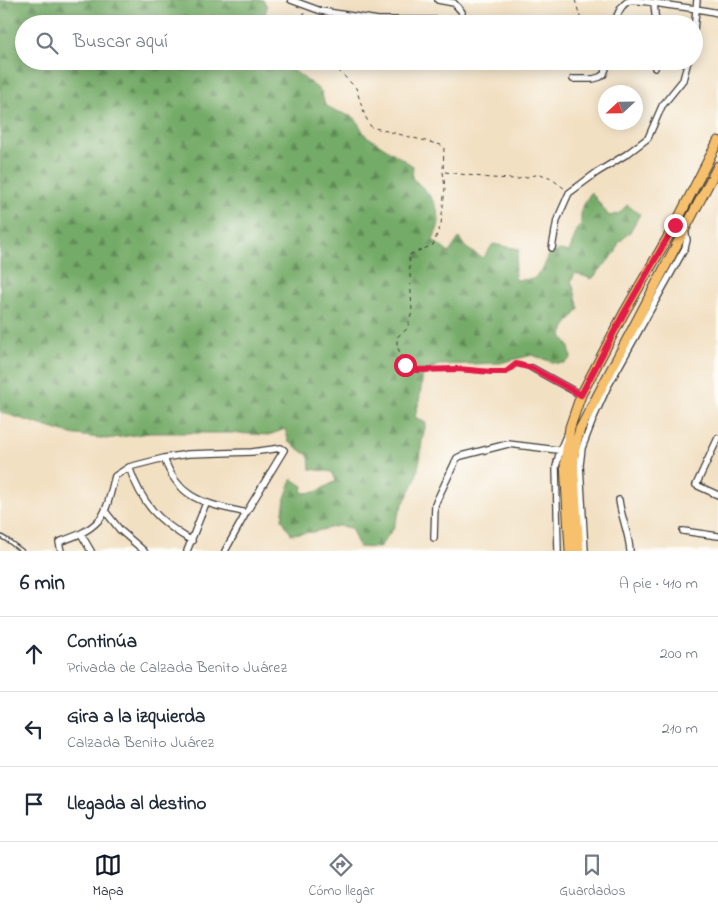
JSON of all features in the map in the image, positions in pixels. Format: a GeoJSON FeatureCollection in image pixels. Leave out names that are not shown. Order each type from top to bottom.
{"type":"FeatureCollection","features":[{"type":"Feature","properties":{"kind":"main road"},"geometry":{"type":"LineString","coordinates":[[570,551],[563,451],[581,395],[624,313],[675,225],[718,140]]}},
{"type":"Feature","properties":{"kind":"main road"},"geometry":{"type":"LineString","coordinates":[[579,551],[573,464],[575,446],[580,429],[718,166]]}},
{"type":"Feature","properties":{"kind":"main road"},"geometry":{"type":"LineString","coordinates":[[694,188],[704,194]]}},
{"type":"Feature","properties":{"kind":"street"},"geometry":{"type":"LineString","coordinates":[[291,0],[306,7],[346,15]]}},
{"type":"Feature","properties":{"kind":"street"},"geometry":{"type":"LineString","coordinates":[[438,0],[454,3],[462,12],[462,15]]}},
{"type":"Feature","properties":{"kind":"street"},"geometry":{"type":"LineString","coordinates":[[618,15],[621,8],[629,1],[643,0],[718,13]]}},
{"type":"Feature","properties":{"kind":"street"},"geometry":{"type":"LineString","coordinates":[[696,15],[698,0]]}},
{"type":"Feature","properties":{"kind":"street"},"geometry":{"type":"LineString","coordinates":[[654,3],[655,15]]}},
{"type":"Feature","properties":{"kind":"street"},"geometry":{"type":"LineString","coordinates":[[573,79],[600,77],[605,70]]}},
{"type":"Feature","properties":{"kind":"street"},"geometry":{"type":"LineString","coordinates":[[552,248],[557,220],[569,193],[648,138],[662,106],[683,80],[686,70]]}},
{"type":"Feature","properties":{"kind":"street"},"geometry":{"type":"LineString","coordinates":[[585,551],[580,465],[582,448],[607,388],[686,248],[685,230],[675,225]]}},
{"type":"Feature","properties":{"kind":"street"},"geometry":{"type":"LineString","coordinates":[[532,368],[581,395]]}},
{"type":"Feature","properties":{"kind":"street"},"geometry":{"type":"LineString","coordinates":[[718,438],[696,485],[718,495]]}},
{"type":"Feature","properties":{"kind":"street"},"geometry":{"type":"LineString","coordinates":[[434,538],[436,500],[457,458],[508,444],[563,451],[556,467],[558,551]]}},
{"type":"Feature","properties":{"kind":"street"},"geometry":{"type":"LineString","coordinates":[[61,551],[60,542],[81,534],[99,521],[105,511],[115,476],[129,467],[188,454],[252,452],[281,448],[284,450],[246,512],[226,551]]}},
{"type":"Feature","properties":{"kind":"street"},"geometry":{"type":"LineString","coordinates":[[164,458],[173,478],[180,487],[195,498],[206,503],[246,512]]}},
{"type":"Feature","properties":{"kind":"street"},"geometry":{"type":"LineString","coordinates":[[129,467],[134,483],[152,511],[164,523],[192,540]]}},
{"type":"Feature","properties":{"kind":"street"},"geometry":{"type":"LineString","coordinates":[[619,500],[630,541],[630,551]]}},
{"type":"Feature","properties":{"kind":"street"},"geometry":{"type":"LineString","coordinates":[[188,551],[206,503]]}},
{"type":"Feature","properties":{"kind":"street"},"geometry":{"type":"LineString","coordinates":[[105,511],[120,530],[144,551]]}},
{"type":"Feature","properties":{"kind":"street"},"geometry":{"type":"LineString","coordinates":[[683,532],[718,536]]}},
{"type":"Feature","properties":{"kind":"street"},"geometry":{"type":"LineString","coordinates":[[81,534],[91,551]]}},
{"type":"Feature","properties":{"kind":"lane"},"geometry":{"type":"LineString","coordinates":[[0,536],[22,551]]}},
{"type":"Feature","properties":{"kind":"path"},"geometry":{"type":"LineString","coordinates":[[575,0],[579,15]]}},
{"type":"Feature","properties":{"kind":"path"},"geometry":{"type":"LineString","coordinates":[[303,15],[306,7]]}},
{"type":"Feature","properties":{"kind":"path"},"geometry":{"type":"LineString","coordinates":[[338,70],[356,88],[365,116],[371,127],[441,144],[444,147],[443,172],[445,188],[441,224],[433,245],[409,255],[412,312],[407,329],[397,337],[397,346],[405,365],[417,370],[458,369],[491,372],[506,372],[516,364],[532,368]]}},
{"type":"Feature","properties":{"kind":"path"},"geometry":{"type":"LineString","coordinates":[[443,172],[490,178],[518,179],[540,174],[559,183],[569,193]]}},
{"type":"Feature","properties":{"kind":"green space"},"geometry":{"type":"Polygon","coordinates":[[[0,0],[263,0],[267,6],[265,15],[15,15],[15,70],[293,70],[321,91],[325,105],[355,118],[365,135],[413,166],[412,178],[422,187],[437,208],[439,221],[433,240],[449,253],[459,238],[466,248],[483,258],[493,244],[519,249],[515,269],[516,280],[533,279],[543,269],[549,255],[560,250],[569,252],[581,224],[581,210],[591,192],[609,216],[618,214],[627,205],[640,214],[630,232],[618,244],[616,252],[592,279],[575,273],[571,282],[579,309],[565,327],[562,335],[569,347],[571,358],[565,363],[555,363],[532,355],[500,363],[438,365],[423,375],[415,417],[426,423],[415,481],[400,510],[393,529],[379,548],[359,547],[351,528],[338,526],[313,532],[291,534],[282,519],[285,498],[292,479],[303,486],[302,493],[316,492],[336,481],[332,472],[310,469],[309,456],[289,442],[285,429],[269,435],[149,433],[106,439],[70,434],[0,412],[0,0]]]}},
{"type":"Feature","properties":{"kind":"route"},"geometry":{"type":"LineString","coordinates":[[405,365],[417,370],[458,369],[506,372],[516,364],[532,368],[581,395],[624,313],[675,225]]}}]}
